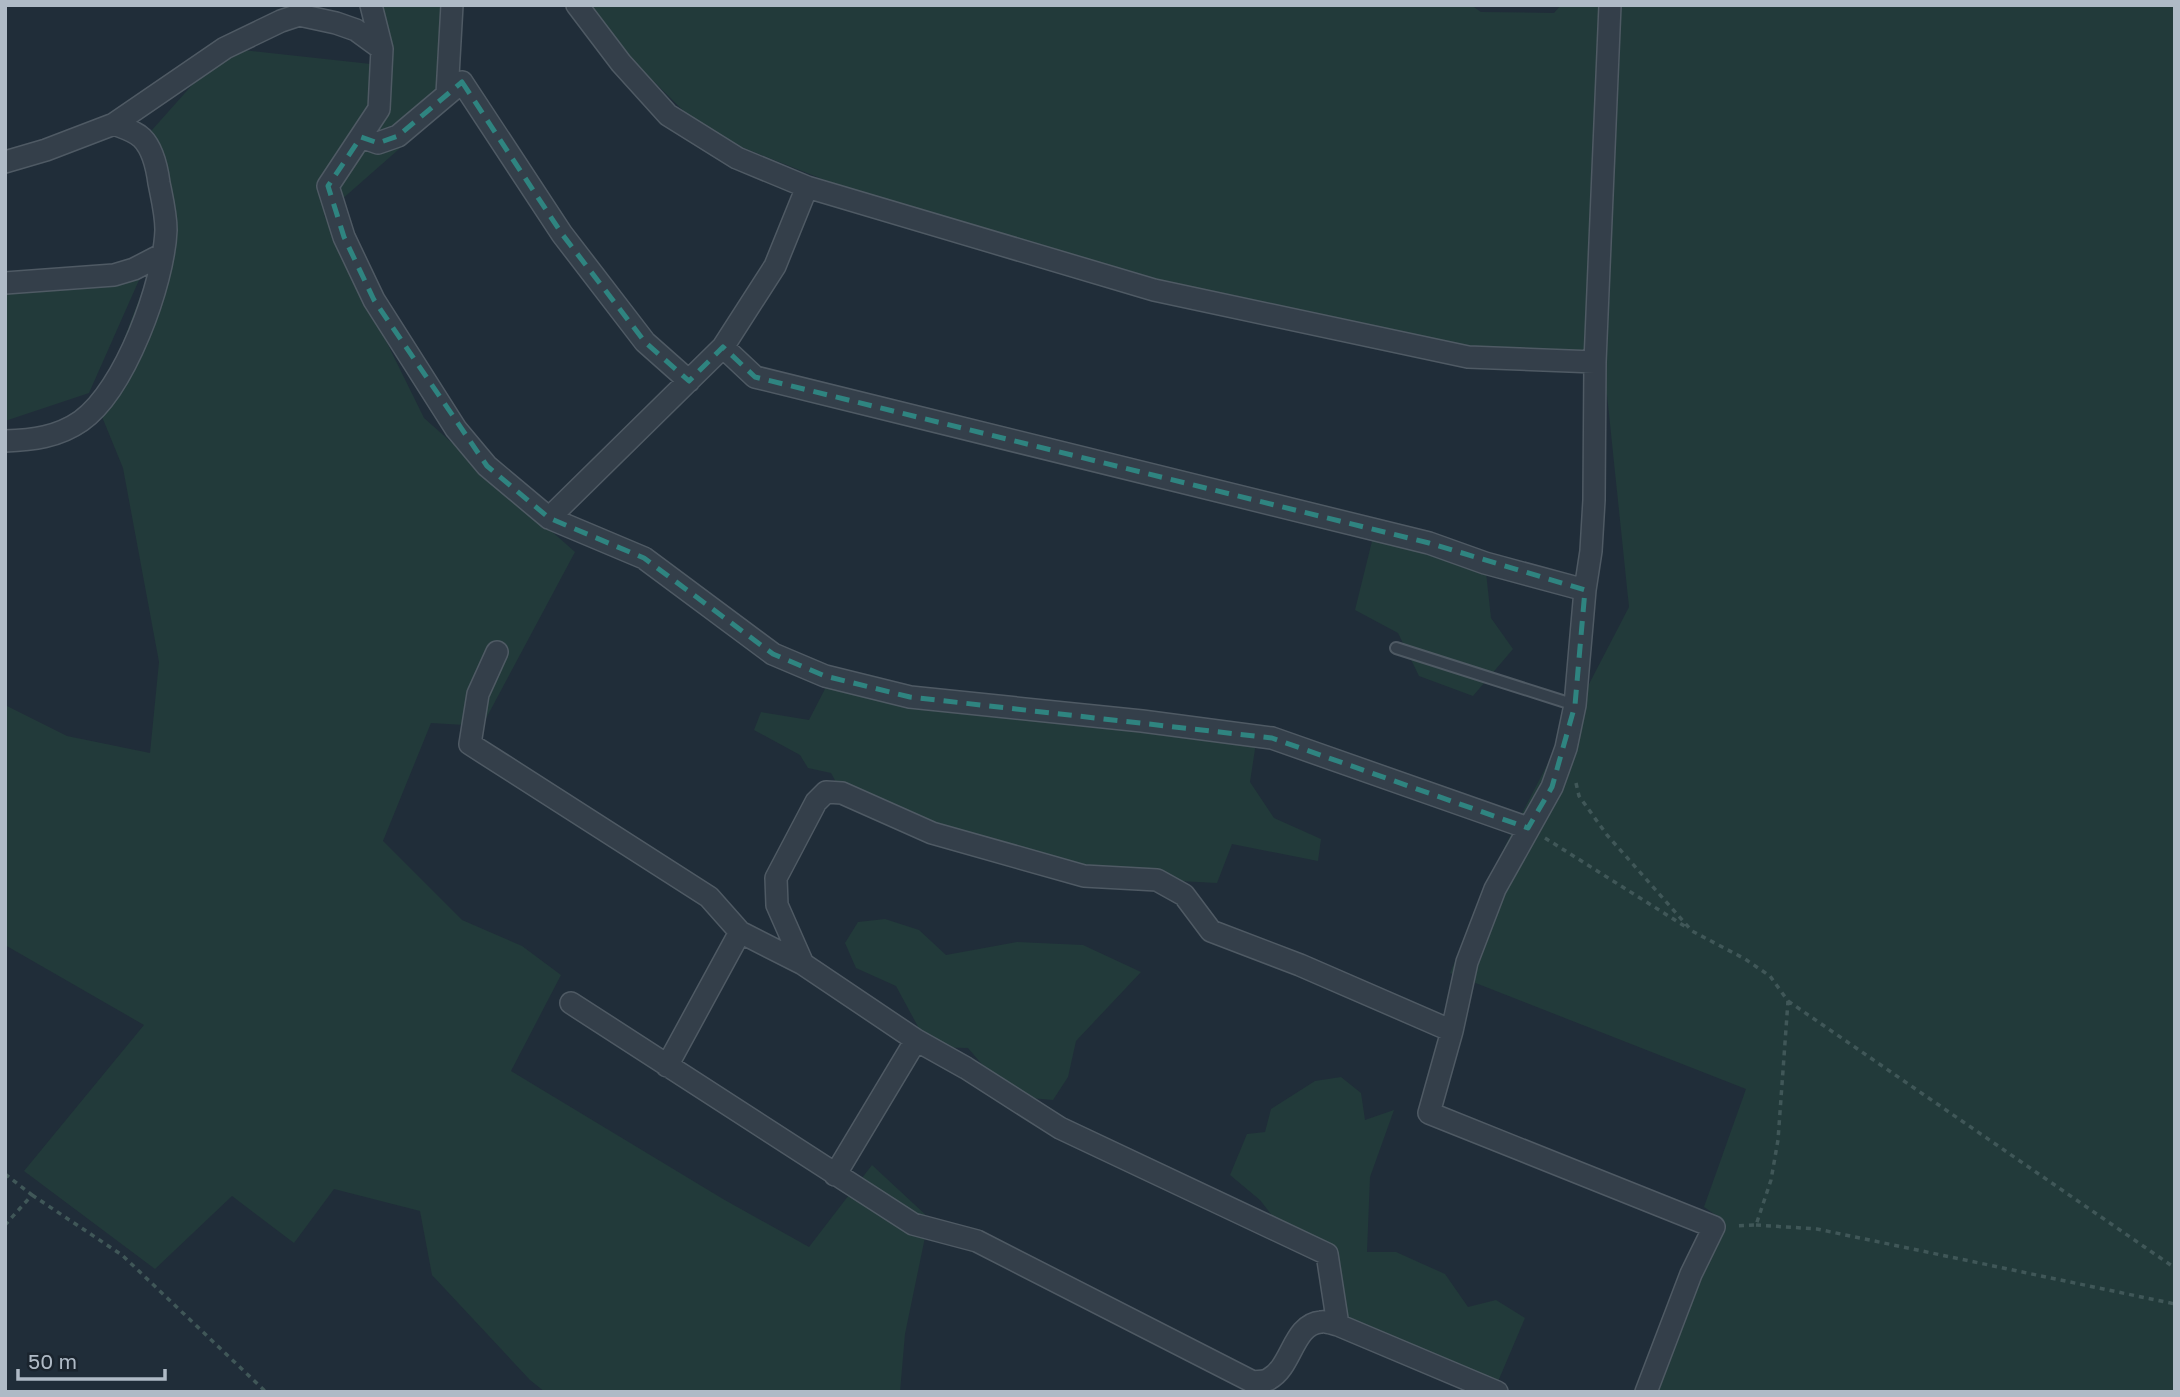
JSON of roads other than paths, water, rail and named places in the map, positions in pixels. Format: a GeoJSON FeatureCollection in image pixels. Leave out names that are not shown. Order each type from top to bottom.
{"type":"FeatureCollection","features":[{"type":"Feature","properties":{"kind":"street"},"geometry":{"type":"LineString","coordinates":[[371,5],[382,49],[379,109],[328,186],[344,237],[374,300],[456,429],[487,466],[549,518],[644,558],[774,654],[825,676],[910,696],[1272,738],[1528,828]]}},
{"type":"Feature","properties":{"kind":"street"},"geometry":{"type":"LineString","coordinates":[[447,94],[452,5]]}},
{"type":"Feature","properties":{"kind":"street"},"geometry":{"type":"LineString","coordinates":[[577,5],[621,63],[668,115],[737,158],[807,187],[1154,290],[1468,358],[1595,362]]}},
{"type":"Feature","properties":{"kind":"street"},"geometry":{"type":"LineString","coordinates":[[1610,5],[1595,362],[1594,500],[1575,705],[1566,748],[1552,787],[1495,889],[1466,962],[1452,1031],[1429,1113],[1714,1227],[1691,1274],[1646,1392]]}},
{"type":"Feature","properties":{"kind":"street"},"geometry":{"type":"LineString","coordinates":[[5,162],[46,150],[114,124],[225,48],[299,15],[356,30],[382,49]]}},
{"type":"Feature","properties":{"kind":"street"},"geometry":{"type":"LineString","coordinates":[[361,137],[378,143],[398,136],[462,82],[571,245],[645,342],[689,381]]}},
{"type":"Feature","properties":{"kind":"street"},"geometry":{"type":"LineString","coordinates":[[5,441],[47,438],[66,430],[98,407],[114,385],[135,343],[151,301],[163,254],[166,229],[164,206],[151,150],[136,133],[114,124]]}},
{"type":"Feature","properties":{"kind":"street"},"geometry":{"type":"LineString","coordinates":[[549,518],[723,347],[775,266],[807,187]]}},
{"type":"Feature","properties":{"kind":"street"},"geometry":{"type":"LineString","coordinates":[[5,283],[114,275],[134,269],[163,254]]}},
{"type":"Feature","properties":{"kind":"street"},"geometry":{"type":"LineString","coordinates":[[723,347],[755,377],[1429,543],[1485,563],[1585,590]]}},
{"type":"Feature","properties":{"kind":"street"},"geometry":{"type":"LineString","coordinates":[[497,652],[478,694],[470,744],[709,897],[740,932],[803,964],[916,1040],[966,1068],[1059,1128],[1327,1254],[1338,1325]]}},
{"type":"Feature","properties":{"kind":"street"},"geometry":{"type":"LineString","coordinates":[[803,964],[776,905],[776,878],[816,802],[826,792],[842,793],[932,833],[1084,876],[1157,880],[1184,895],[1211,931],[1300,965],[1452,1031]]}},
{"type":"Feature","properties":{"kind":"street"},"geometry":{"type":"LineString","coordinates":[[667,1066],[740,932]]}},
{"type":"Feature","properties":{"kind":"street"},"geometry":{"type":"LineString","coordinates":[[571,1003],[914,1224],[977,1241],[1252,1382],[1268,1380],[1280,1370],[1300,1335],[1310,1326],[1322,1321],[1338,1325],[1497,1392]]}},
{"type":"Feature","properties":{"kind":"street"},"geometry":{"type":"LineString","coordinates":[[835,1175],[916,1040]]}},
{"type":"Feature","properties":{"kind":"lane"},"geometry":{"type":"LineString","coordinates":[[1396,648],[1575,705]]}}]}
